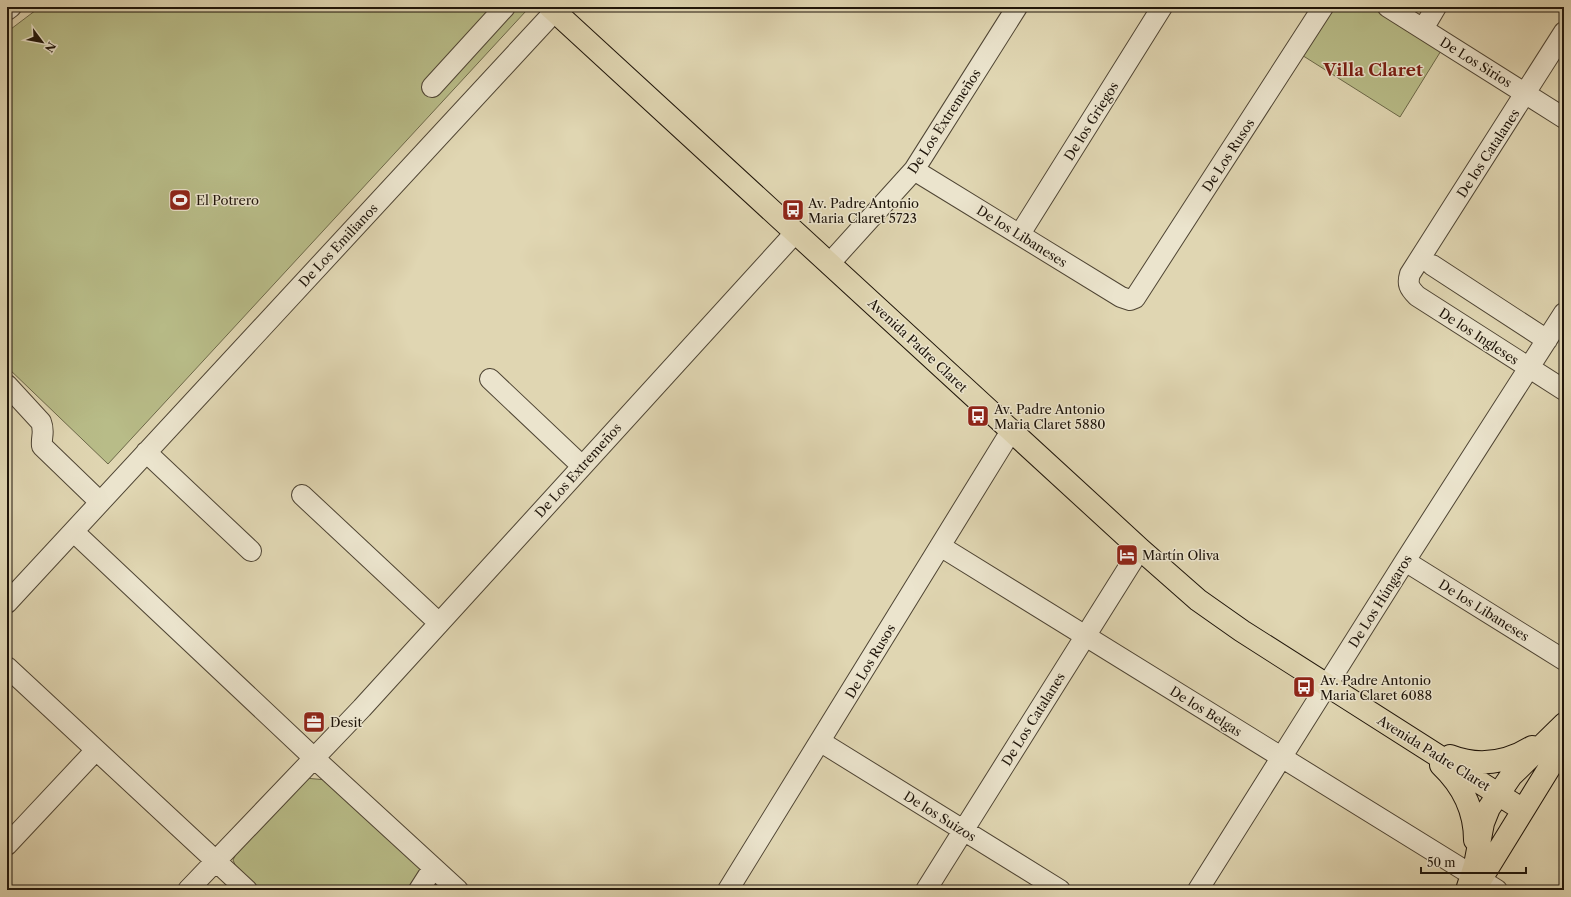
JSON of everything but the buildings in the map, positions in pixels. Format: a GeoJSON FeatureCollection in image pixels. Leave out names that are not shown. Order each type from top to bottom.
{"type":"FeatureCollection","features":[{"type":"Feature","properties":{"kind":"main road","name":"Avenida Padre Claret"},"geometry":{"type":"LineString","coordinates":[[552,9],[1011,431],[1198,600],[1242,631],[1523,810]]}},
{"type":"Feature","properties":{"kind":"main road"},"geometry":{"type":"LineString","coordinates":[[1412,739],[1459,759],[1481,763],[1503,760],[1517,756],[1560,734]]}},
{"type":"Feature","properties":{"kind":"main road"},"geometry":{"type":"LineString","coordinates":[[1478,882],[1483,823],[1489,808],[1511,776],[1560,734]]}},
{"type":"Feature","properties":{"kind":"main road"},"geometry":{"type":"LineString","coordinates":[[1478,882],[1523,810],[1560,734]]}},
{"type":"Feature","properties":{"kind":"main road"},"geometry":{"type":"LineString","coordinates":[[1412,739],[1443,766],[1464,794],[1470,808],[1474,824],[1478,882]]}},
{"type":"Feature","properties":{"kind":"street"},"geometry":{"type":"LineString","coordinates":[[7,10],[11,7]]}},
{"type":"Feature","properties":{"kind":"street"},"geometry":{"type":"LineString","coordinates":[[432,87],[505,7]]}},
{"type":"Feature","properties":{"kind":"street","name":"De Los Extremeños"},"geometry":{"type":"LineString","coordinates":[[830,264],[914,170],[1017,7]]}},
{"type":"Feature","properties":{"kind":"street","name":"De los Griegos"},"geometry":{"type":"LineString","coordinates":[[1020,234],[1162,7]]}},
{"type":"Feature","properties":{"kind":"street","name":"De Los Rusos"},"geometry":{"type":"LineString","coordinates":[[1130,300],[1135,298],[1141,290],[1323,7]]}},
{"type":"Feature","properties":{"kind":"street","name":"De Los Sirios"},"geometry":{"type":"LineString","coordinates":[[1388,7],[1564,118]]}},
{"type":"Feature","properties":{"kind":"street"},"geometry":{"type":"LineString","coordinates":[[1423,29],[1436,7]]}},
{"type":"Feature","properties":{"kind":"street","name":"De Los Emilianos"},"geometry":{"type":"LineString","coordinates":[[7,603],[74,532],[552,9]]}},
{"type":"Feature","properties":{"kind":"street","name":"De los Catalanes"},"geometry":{"type":"LineString","coordinates":[[1410,274],[1526,94],[1564,32]]}},
{"type":"Feature","properties":{"kind":"street","name":"De los Libaneses"},"geometry":{"type":"LineString","coordinates":[[914,170],[1121,297],[1130,300]]}},
{"type":"Feature","properties":{"kind":"street","name":"De Los Extremeños"},"geometry":{"type":"LineString","coordinates":[[188,890],[362,708],[795,233]]}},
{"type":"Feature","properties":{"kind":"street"},"geometry":{"type":"LineString","coordinates":[[1432,265],[1547,340]]}},
{"type":"Feature","properties":{"kind":"street","name":"De los Ingleses"},"geometry":{"type":"LineString","coordinates":[[1410,274],[1408,281],[1410,289],[1417,296],[1564,390]]}},
{"type":"Feature","properties":{"kind":"street","name":"De Los Húngaros"},"geometry":{"type":"LineString","coordinates":[[1198,890],[1405,561],[1564,313]]}},
{"type":"Feature","properties":{"kind":"street"},"geometry":{"type":"LineString","coordinates":[[490,379],[582,466]]}},
{"type":"Feature","properties":{"kind":"street"},"geometry":{"type":"LineString","coordinates":[[7,385],[41,422],[44,430],[41,439],[42,446],[100,502]]}},
{"type":"Feature","properties":{"kind":"street","name":"De Los Rusos"},"geometry":{"type":"LineString","coordinates":[[728,890],[821,742],[1011,431]]}},
{"type":"Feature","properties":{"kind":"street"},"geometry":{"type":"LineString","coordinates":[[146,452],[251,551]]}},
{"type":"Feature","properties":{"kind":"street"},"geometry":{"type":"LineString","coordinates":[[302,495],[439,623]]}},
{"type":"Feature","properties":{"kind":"street"},"geometry":{"type":"LineString","coordinates":[[74,532],[314,758],[458,890]]}},
{"type":"Feature","properties":{"kind":"street","name":"De los Belgas"},"geometry":{"type":"LineString","coordinates":[[940,546],[1281,757],[1478,882]]}},
{"type":"Feature","properties":{"kind":"street","name":"De Los Catalanes"},"geometry":{"type":"LineString","coordinates":[[926,890],[1140,549]]}},
{"type":"Feature","properties":{"kind":"street","name":"De los Libaneses"},"geometry":{"type":"LineString","coordinates":[[1405,561],[1564,660]]}},
{"type":"Feature","properties":{"kind":"street"},"geometry":{"type":"LineString","coordinates":[[7,667],[247,890]]}},
{"type":"Feature","properties":{"kind":"street","name":"De los Suizos"},"geometry":{"type":"LineString","coordinates":[[821,742],[1060,890]]}},
{"type":"Feature","properties":{"kind":"street"},"geometry":{"type":"LineString","coordinates":[[7,845],[96,750]]}},
{"type":"Feature","properties":{"kind":"street"},"geometry":{"type":"LineString","coordinates":[[419,890],[433,868]]}},
{"type":"Feature","properties":{"kind":"green space","name":"El Potrero"},"geometry":{"type":"Polygon","coordinates":[[[40,7],[521,7],[526,11],[108,464],[7,367],[7,32],[40,7]]]}},
{"type":"Feature","properties":{"kind":"green space"},"geometry":{"type":"Polygon","coordinates":[[[1326,7],[1382,7],[1444,46],[1400,117],[1297,52],[1326,7]]]}},
{"type":"Feature","properties":{"kind":"green space"},"geometry":{"type":"Polygon","coordinates":[[[305,778],[327,780],[419,863],[421,878],[413,890],[257,890],[239,874],[233,860],[239,848],[305,778]]]}},
{"type":"Feature","properties":{"kind":"place","name":"El Potrero"},"geometry":{"type":"Point","coordinates":[180,200]}},
{"type":"Feature","properties":{"kind":"place","name":"Av. Padre Antonio Maria Claret 5723"},"geometry":{"type":"Point","coordinates":[793,210]}},
{"type":"Feature","properties":{"kind":"place","name":"Av. Padre Antonio Maria Claret 5880"},"geometry":{"type":"Point","coordinates":[978,416]}},
{"type":"Feature","properties":{"kind":"place","name":"Martín Oliva"},"geometry":{"type":"Point","coordinates":[1127,555]}},
{"type":"Feature","properties":{"kind":"place","name":"Av. Padre Antonio Maria Claret 6088"},"geometry":{"type":"Point","coordinates":[1304,687]}},
{"type":"Feature","properties":{"kind":"place","name":"Desit"},"geometry":{"type":"Point","coordinates":[314,722]}},
{"type":"Feature","properties":{"kind":"district","name":"Villa Claret"},"geometry":{"type":"Point","coordinates":[1373,70]}}]}
